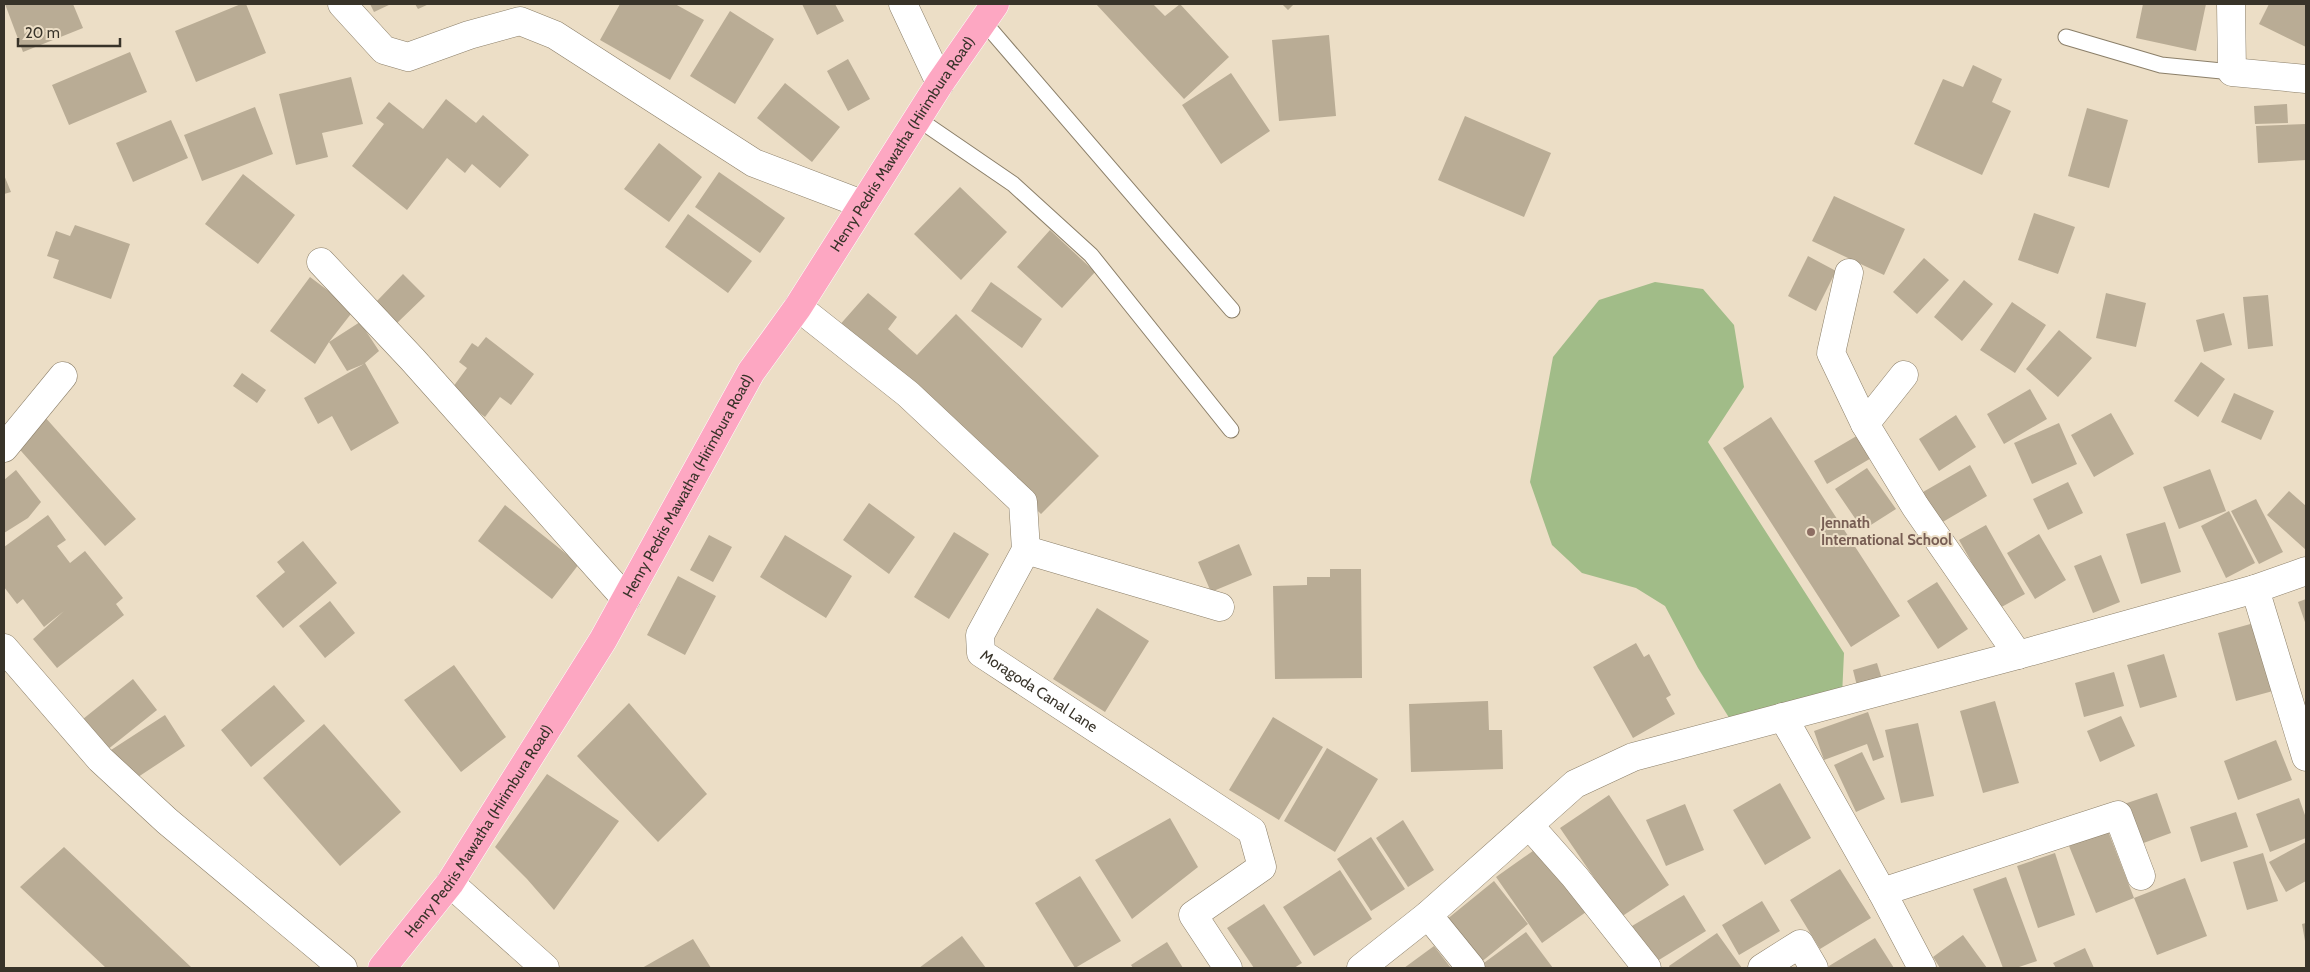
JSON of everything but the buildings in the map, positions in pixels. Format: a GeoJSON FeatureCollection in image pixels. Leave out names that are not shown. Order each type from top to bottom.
{"type":"FeatureCollection","features":[{"type":"Feature","properties":{"kind":"main road","name":"Henry Pedris Mawatha (Hirimbura Road)"},"geometry":{"type":"LineString","coordinates":[[382,968],[450,883],[603,640],[751,372],[798,308],[940,83],[989,12]]}},
{"type":"Feature","properties":{"kind":"street"},"geometry":{"type":"LineString","coordinates":[[342,4],[384,50],[408,56],[469,35],[520,21],[555,35],[754,163],[862,204]]}},
{"type":"Feature","properties":{"kind":"street"},"geometry":{"type":"LineString","coordinates":[[903,4],[940,83]]}},
{"type":"Feature","properties":{"kind":"street"},"geometry":{"type":"LineString","coordinates":[[2231,4],[2232,72],[2306,79]]}},
{"type":"Feature","properties":{"kind":"street"},"geometry":{"type":"LineString","coordinates":[[320,262],[413,360],[626,599]]}},
{"type":"Feature","properties":{"kind":"street"},"geometry":{"type":"LineString","coordinates":[[1849,273],[1831,352],[1865,424],[1915,506],[2018,655]]}},
{"type":"Feature","properties":{"kind":"street"},"geometry":{"type":"LineString","coordinates":[[798,308],[908,394],[1024,502],[1026,550],[1220,607]]}},
{"type":"Feature","properties":{"kind":"street"},"geometry":{"type":"LineString","coordinates":[[1865,424],[1904,375]]}},
{"type":"Feature","properties":{"kind":"street"},"geometry":{"type":"LineString","coordinates":[[4,448],[63,376]]}},
{"type":"Feature","properties":{"kind":"street","name":"Moragoda Canal Lane"},"geometry":{"type":"LineString","coordinates":[[1026,550],[980,635],[982,653],[1252,831],[1262,867],[1193,915],[1228,968]]}},
{"type":"Feature","properties":{"kind":"street"},"geometry":{"type":"LineString","coordinates":[[1361,968],[1428,914],[1575,784],[1633,757],[2018,655],[2255,589],[2306,571]]}},
{"type":"Feature","properties":{"kind":"street"},"geometry":{"type":"LineString","coordinates":[[2255,589],[2306,757]]}},
{"type":"Feature","properties":{"kind":"street"},"geometry":{"type":"LineString","coordinates":[[4,648],[100,759],[167,821],[342,968]]}},
{"type":"Feature","properties":{"kind":"street"},"geometry":{"type":"LineString","coordinates":[[1782,717],[1882,892],[1922,968]]}},
{"type":"Feature","properties":{"kind":"street"},"geometry":{"type":"LineString","coordinates":[[1882,892],[2118,815],[2141,876]]}},
{"type":"Feature","properties":{"kind":"street"},"geometry":{"type":"LineString","coordinates":[[1528,825],[1575,877],[1647,968]]}},
{"type":"Feature","properties":{"kind":"street"},"geometry":{"type":"LineString","coordinates":[[450,883],[545,968]]}},
{"type":"Feature","properties":{"kind":"street"},"geometry":{"type":"LineString","coordinates":[[1428,914],[1471,968]]}},
{"type":"Feature","properties":{"kind":"street"},"geometry":{"type":"LineString","coordinates":[[1762,968],[1800,944],[1814,968]]}},
{"type":"Feature","properties":{"kind":"lane"},"geometry":{"type":"LineString","coordinates":[[989,12],[1232,310]]}},
{"type":"Feature","properties":{"kind":"lane"},"geometry":{"type":"LineString","coordinates":[[2066,37],[2161,65],[2232,72]]}},
{"type":"Feature","properties":{"kind":"lane"},"geometry":{"type":"LineString","coordinates":[[918,119],[1012,184],[1091,254],[1231,430]]}},
{"type":"Feature","properties":{"kind":"green space"},"geometry":{"type":"Polygon","coordinates":[[[1655,282],[1703,289],[1734,325],[1744,387],[1708,442],[1844,653],[1842,696],[1733,724],[1698,668],[1665,606],[1636,588],[1582,573],[1552,545],[1530,482],[1553,357],[1599,300],[1655,282]]]}},
{"type":"Feature","properties":{"kind":"place","name":"Jennath International School"},"geometry":{"type":"Point","coordinates":[1811,532]}}]}
